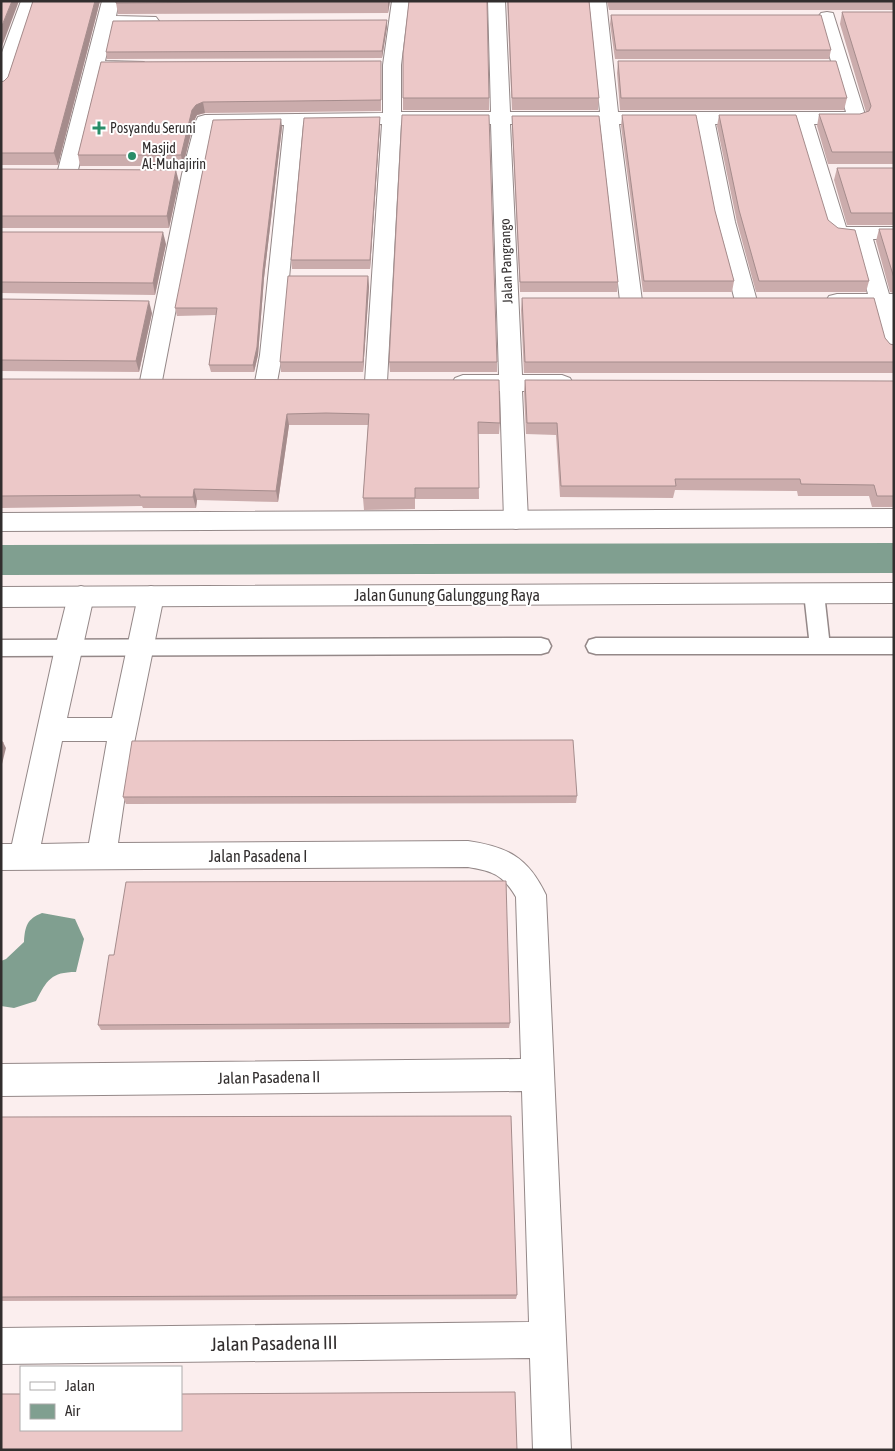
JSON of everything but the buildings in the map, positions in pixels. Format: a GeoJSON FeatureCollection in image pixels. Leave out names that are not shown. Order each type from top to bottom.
{"type":"FeatureCollection","features":[{"type":"Feature","properties":{"kind":"street"},"geometry":{"type":"LineString","coordinates":[[1,87],[12,49],[30,1]]}},
{"type":"Feature","properties":{"kind":"street"},"geometry":{"type":"LineString","coordinates":[[66,174],[111,1]]}},
{"type":"Feature","properties":{"kind":"street"},"geometry":{"type":"LineString","coordinates":[[375,382],[373,278],[392,118],[392,65],[401,1]]}},
{"type":"Feature","properties":{"kind":"street","name":"Jalan Pangrango"},"geometry":{"type":"LineString","coordinates":[[496,1],[501,118],[518,300],[511,383],[516,520]]}},
{"type":"Feature","properties":{"kind":"street"},"geometry":{"type":"LineString","coordinates":[[620,17],[599,9],[611,118],[610,138],[632,301]]}},
{"type":"Feature","properties":{"kind":"street"},"geometry":{"type":"LineString","coordinates":[[151,381],[157,304],[183,174],[206,121],[392,118],[857,118],[843,66],[818,17],[846,17]]}},
{"type":"Feature","properties":{"kind":"street"},"geometry":{"type":"LineString","coordinates":[[380,20],[399,20]]}},
{"type":"Feature","properties":{"kind":"street"},"geometry":{"type":"LineString","coordinates":[[107,21],[164,21]]}},
{"type":"Feature","properties":{"kind":"street"},"geometry":{"type":"LineString","coordinates":[[373,66],[392,65]]}},
{"type":"Feature","properties":{"kind":"street"},"geometry":{"type":"LineString","coordinates":[[95,66],[159,66]]}},
{"type":"Feature","properties":{"kind":"street"},"geometry":{"type":"LineString","coordinates":[[604,66],[624,66]]}},
{"type":"Feature","properties":{"kind":"street"},"geometry":{"type":"LineString","coordinates":[[823,66],[843,66]]}},
{"type":"Feature","properties":{"kind":"street"},"geometry":{"type":"LineString","coordinates":[[704,118],[725,222],[746,301]]}},
{"type":"Feature","properties":{"kind":"street"},"geometry":{"type":"LineString","coordinates":[[803,119],[828,172],[839,232],[894,233]]}},
{"type":"Feature","properties":{"kind":"street"},"geometry":{"type":"LineString","coordinates":[[266,382],[287,278],[294,120]]}},
{"type":"Feature","properties":{"kind":"street"},"geometry":{"type":"LineString","coordinates":[[862,233],[887,301],[894,349]]}},
{"type":"Feature","properties":{"kind":"street"},"geometry":{"type":"LineString","coordinates":[[813,301],[887,301]]}},
{"type":"Feature","properties":{"kind":"street"},"geometry":{"type":"LineString","coordinates":[[443,383],[585,383]]}},
{"type":"Feature","properties":{"kind":"street"},"geometry":{"type":"LineString","coordinates":[[1,522],[894,518]]}},
{"type":"Feature","properties":{"kind":"street","name":"Jalan Gunung Galunggung Raya"},"geometry":{"type":"LineString","coordinates":[[1,597],[894,593]]}},
{"type":"Feature","properties":{"kind":"street"},"geometry":{"type":"LineString","coordinates":[[13,857],[51,730],[81,596]]}},
{"type":"Feature","properties":{"kind":"street"},"geometry":{"type":"LineString","coordinates":[[101,857],[115,768],[151,596]]}},
{"type":"Feature","properties":{"kind":"street"},"geometry":{"type":"LineString","coordinates":[[51,730],[123,729]]}},
{"type":"Feature","properties":{"kind":"street","name":"Jalan Pasadena I"},"geometry":{"type":"LineString","coordinates":[[13,857],[468,854],[495,858],[520,874],[531,895],[538,1074]]}},
{"type":"Feature","properties":{"kind":"street"},"geometry":{"type":"LineString","coordinates":[[538,1074],[552,1450]]}},
{"type":"Feature","properties":{"kind":"street","name":"Jalan Pasadena II"},"geometry":{"type":"LineString","coordinates":[[1,1080],[538,1074]]}},
{"type":"Feature","properties":{"kind":"street","name":"Jalan Pasadena III"},"geometry":{"type":"LineString","coordinates":[[1,1346],[548,1340]]}},
{"type":"Feature","properties":{"kind":"lane"},"geometry":{"type":"LineString","coordinates":[[814,593],[820,646]]}},
{"type":"Feature","properties":{"kind":"lane"},"geometry":{"type":"LineString","coordinates":[[1,648],[541,646]]}},
{"type":"Feature","properties":{"kind":"lane"},"geometry":{"type":"LineString","coordinates":[[596,646],[894,646]]}},
{"type":"Feature","properties":{"kind":"water"},"geometry":{"type":"Polygon","coordinates":[[[42,913],[75,919],[84,939],[76,972],[55,976],[43,988],[36,1001],[14,1008],[1,1006],[1,961],[6,959],[24,942],[28,924],[33,918],[42,913]]]}},
{"type":"Feature","properties":{"kind":"waterway"},"geometry":{"type":"LineString","coordinates":[[1,560],[894,558]]}},
{"type":"Feature","properties":{"kind":"place","name":"Posyandu Seruni"},"geometry":{"type":"Point","coordinates":[99,128]}},
{"type":"Feature","properties":{"kind":"place","name":"Masjid Al-Muhajirin"},"geometry":{"type":"Point","coordinates":[132,156]}}]}
